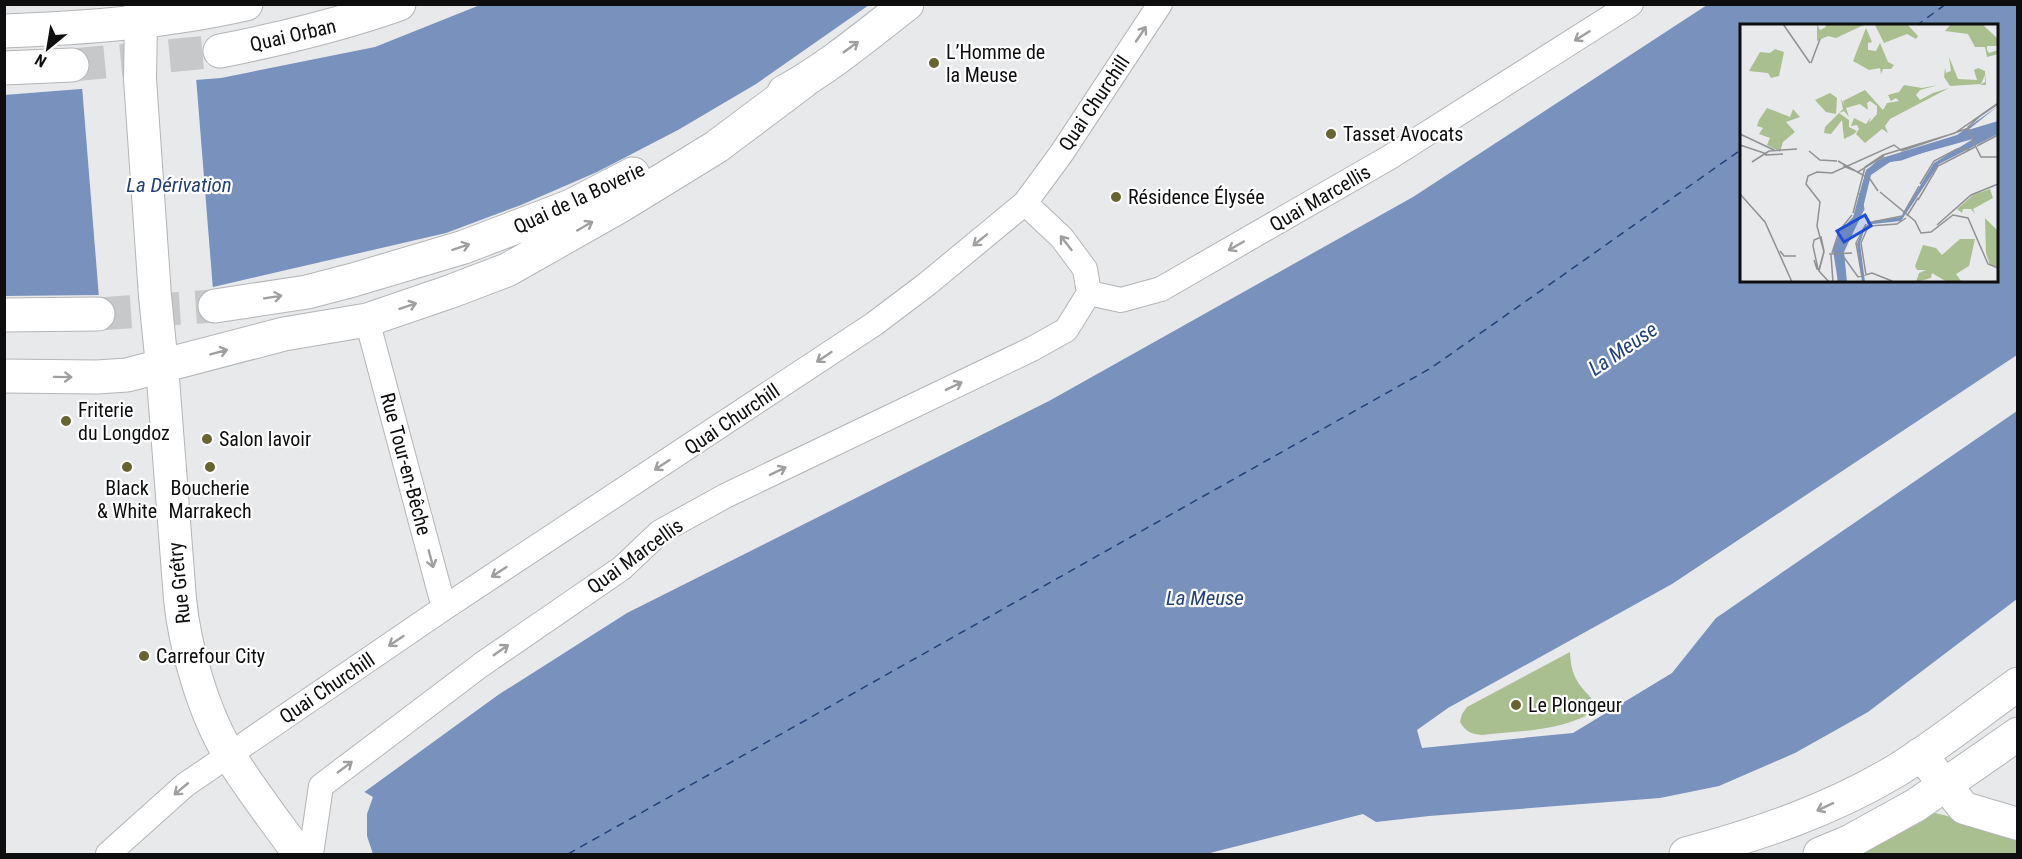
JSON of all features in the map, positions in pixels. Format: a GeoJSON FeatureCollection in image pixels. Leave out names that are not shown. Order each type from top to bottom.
{"type":"FeatureCollection","features":[{"type":"Feature","properties":{"kind":"main road"},"geometry":{"type":"LineString","coordinates":[[4,31],[84,27],[140,13],[246,4]]}},
{"type":"Feature","properties":{"kind":"main road","name":"Quai Orban"},"geometry":{"type":"LineString","coordinates":[[220,51],[282,39],[342,23],[399,4]]}},
{"type":"Feature","properties":{"kind":"main road","name":"Quai de la Boverie"},"geometry":{"type":"LineString","coordinates":[[215,306],[307,291],[352,280],[464,247],[571,206],[620,182],[804,81],[907,4]]}},
{"type":"Feature","properties":{"kind":"main road"},"geometry":{"type":"LineString","coordinates":[[4,68],[72,65]]}},
{"type":"Feature","properties":{"kind":"main road"},"geometry":{"type":"LineString","coordinates":[[4,376],[111,377],[127,375],[284,334],[367,320],[507,270],[620,206],[716,147],[804,81]]}},
{"type":"Feature","properties":{"kind":"main road"},"geometry":{"type":"LineString","coordinates":[[4,315],[98,314]]}},
{"type":"Feature","properties":{"kind":"main road"},"geometry":{"type":"LineString","coordinates":[[1686,855],[1755,836],[1804,816],[1877,781],[1920,754],[2018,684]]}},
{"type":"Feature","properties":{"kind":"main road"},"geometry":{"type":"LineString","coordinates":[[1821,855],[1896,817],[1945,786],[2018,734]]}},
{"type":"Feature","properties":{"kind":"street","name":"Quai Churchill"},"geometry":{"type":"LineString","coordinates":[[108,855],[185,785],[444,608],[874,324],[927,284],[1025,203],[1061,154],[1160,4]]}},
{"type":"Feature","properties":{"kind":"street","name":"Quai Marcellis"},"geometry":{"type":"LineString","coordinates":[[311,855],[321,786],[481,665],[622,568],[660,532],[725,496],[1066,330],[1089,293],[1121,300],[1161,289],[1390,158],[1631,4]]}},
{"type":"Feature","properties":{"kind":"street","name":"Rue Grétry"},"geometry":{"type":"LineString","coordinates":[[140,13],[140,79],[155,296],[182,616],[189,653],[200,687],[229,755],[292,845]]}},
{"type":"Feature","properties":{"kind":"street"},"geometry":{"type":"LineString","coordinates":[[1025,203],[1062,238],[1085,269],[1089,293]]}},
{"type":"Feature","properties":{"kind":"street","name":"Rue Tour-en-Bêche"},"geometry":{"type":"LineString","coordinates":[[367,320],[444,608]]}},
{"type":"Feature","properties":{"kind":"street"},"geometry":{"type":"LineString","coordinates":[[1920,754],[1964,808],[2018,824]]}},
{"type":"Feature","properties":{"kind":"green space"},"geometry":{"type":"Polygon","coordinates":[[[1570,652],[1575,678],[1600,708],[1572,722],[1543,729],[1482,735],[1469,732],[1464,728],[1460,722],[1467,707],[1570,652]]]}},
{"type":"Feature","properties":{"kind":"green space"},"geometry":{"type":"Polygon","coordinates":[[[1927,811],[2017,833],[2017,854],[1847,854],[1927,811]]]}},
{"type":"Feature","properties":{"kind":"water","name":"La Dérivation"},"geometry":{"type":"Polygon","coordinates":[[[480,5],[869,5],[756,84],[678,130],[597,172],[521,205],[446,233],[213,287],[98,295],[5,296],[4,95],[221,78],[375,47],[480,5]]]}},
{"type":"Feature","properties":{"kind":"water","name":"La Meuse"},"geometry":{"type":"Polygon","coordinates":[[[1707,5],[2017,5],[2017,355],[1672,584],[1448,708],[1417,730],[1422,748],[1573,733],[1672,673],[1716,618],[2017,411],[2017,599],[1868,712],[1795,753],[1719,786],[1660,798],[1376,822],[1363,814],[1206,854],[279,854],[498,695],[627,613],[1049,401],[1413,197],[1707,5]]]}},
{"type":"Feature","properties":{"kind":"pier"},"geometry":{"type":"Polygon","coordinates":[[[196,77],[213,290],[99,298],[82,86],[196,77]]]}},
{"type":"Feature","properties":{"kind":"pier"},"geometry":{"type":"Polygon","coordinates":[[[361,790],[373,797],[367,814],[367,836],[373,854],[276,854],[361,790]]]}},
{"type":"Feature","properties":{"kind":"ferry route"},"geometry":{"type":"LineString","coordinates":[[1919,24],[1946,4]]}},
{"type":"Feature","properties":{"kind":"ferry route"},"geometry":{"type":"LineString","coordinates":[[568,854],[1431,368],[1740,150]]}},
{"type":"Feature","properties":{"kind":"tunnel"},"geometry":{"type":"LineString","coordinates":[[72,65],[220,51]]}},
{"type":"Feature","properties":{"kind":"tunnel"},"geometry":{"type":"LineString","coordinates":[[98,314],[215,306]]}},
{"type":"Feature","properties":{"kind":"place","name":"L’Homme de la Meuse"},"geometry":{"type":"Point","coordinates":[934,63]}},
{"type":"Feature","properties":{"kind":"place","name":"Tasset Avocats"},"geometry":{"type":"Point","coordinates":[1331,134]}},
{"type":"Feature","properties":{"kind":"place","name":"Résidence Élysée"},"geometry":{"type":"Point","coordinates":[1116,197]}},
{"type":"Feature","properties":{"kind":"place","name":"Friterie du Longdoz"},"geometry":{"type":"Point","coordinates":[66,421]}},
{"type":"Feature","properties":{"kind":"place","name":"Salon lavoir"},"geometry":{"type":"Point","coordinates":[207,439]}},
{"type":"Feature","properties":{"kind":"place","name":"Black & White"},"geometry":{"type":"Point","coordinates":[127,467]}},
{"type":"Feature","properties":{"kind":"place","name":"Boucherie Marrakech"},"geometry":{"type":"Point","coordinates":[210,467]}},
{"type":"Feature","properties":{"kind":"place","name":"Carrefour City"},"geometry":{"type":"Point","coordinates":[144,656]}},
{"type":"Feature","properties":{"kind":"place","name":"Le Plongeur"},"geometry":{"type":"Point","coordinates":[1516,705]}}]}
